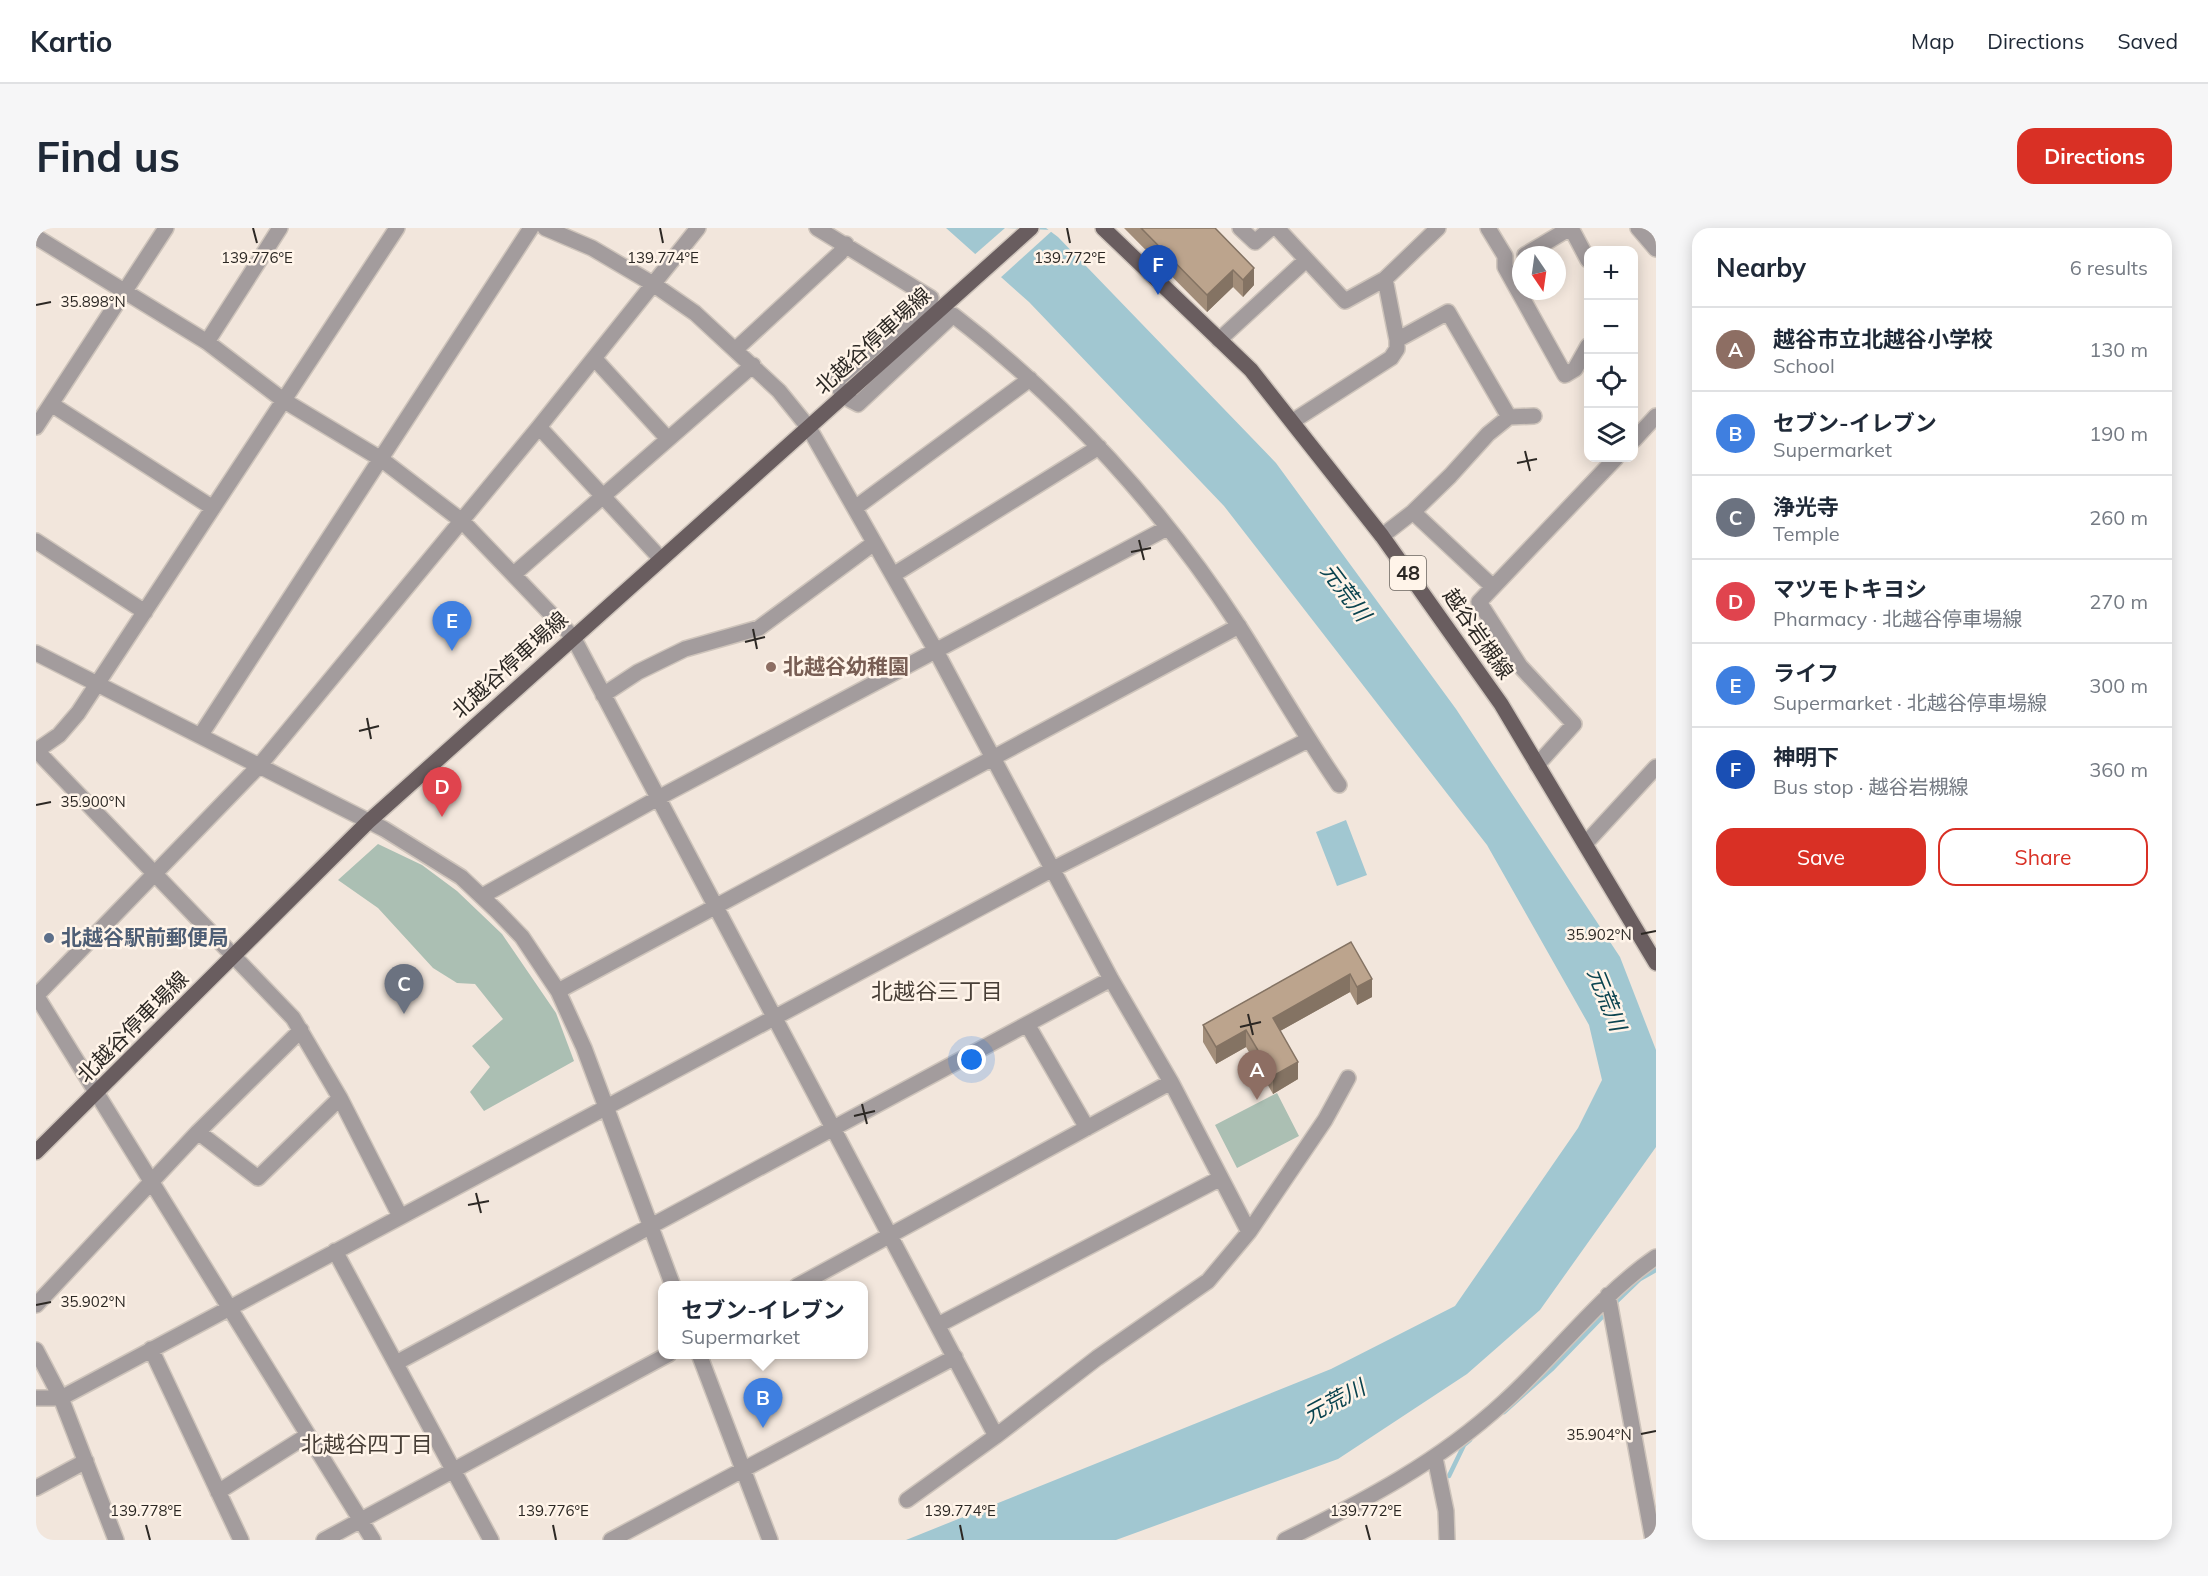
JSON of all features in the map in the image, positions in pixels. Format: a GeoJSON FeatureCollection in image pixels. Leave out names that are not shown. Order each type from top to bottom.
{"type":"FeatureCollection","features":[{"type":"Feature","properties":{"kind":"main road","name":"北越谷停車場線"},"geometry":{"type":"LineString","coordinates":[[36,1152],[98,1093],[368,822],[1031,228]]}},
{"type":"Feature","properties":{"kind":"main road","name":"越谷岩槻線"},"geometry":{"type":"LineString","coordinates":[[1103,228],[1251,370],[1382,536],[1482,676],[1656,963]]}},
{"type":"Feature","properties":{"kind":"street"},"geometry":{"type":"LineString","coordinates":[[36,427],[166,228]]}},
{"type":"Feature","properties":{"kind":"street"},"geometry":{"type":"LineString","coordinates":[[207,342],[280,228]]}},
{"type":"Feature","properties":{"kind":"street"},"geometry":{"type":"LineString","coordinates":[[397,228],[97,685],[58,735],[36,751],[293,1018],[340,1098],[400,1216]]}},
{"type":"Feature","properties":{"kind":"street"},"geometry":{"type":"LineString","coordinates":[[200,736],[531,228]]}},
{"type":"Feature","properties":{"kind":"street"},"geometry":{"type":"LineString","coordinates":[[545,228],[592,248],[653,284],[695,313],[753,365],[809,428],[936,651],[1111,979],[1171,1083],[1248,1232]]}},
{"type":"Feature","properties":{"kind":"street"},"geometry":{"type":"LineString","coordinates":[[373,1540],[36,996],[259,766],[539,427],[698,228]]}},
{"type":"Feature","properties":{"kind":"street"},"geometry":{"type":"LineString","coordinates":[[817,228],[931,298],[836,381],[843,396],[858,404],[953,315],[1030,379],[1099,447],[1167,528],[1239,626],[1308,740],[1339,785]]}},
{"type":"Feature","properties":{"kind":"street"},"geometry":{"type":"LineString","coordinates":[[1239,228],[1254,242],[1271,228]]}},
{"type":"Feature","properties":{"kind":"street"},"geometry":{"type":"LineString","coordinates":[[1277,228],[1345,301],[1385,279],[1437,228]]}},
{"type":"Feature","properties":{"kind":"street"},"geometry":{"type":"LineString","coordinates":[[1488,228],[1505,256],[1505,267],[1565,375],[1575,369],[1584,353]]}},
{"type":"Feature","properties":{"kind":"street"},"geometry":{"type":"LineString","coordinates":[[1540,246],[1570,228],[1584,253]]}},
{"type":"Feature","properties":{"kind":"street"},"geometry":{"type":"LineString","coordinates":[[1638,228],[1656,249]]}},
{"type":"Feature","properties":{"kind":"street"},"geometry":{"type":"LineString","coordinates":[[40,234],[124,291],[207,342],[283,400],[381,459],[462,521],[573,637],[776,1016],[996,1436]]}},
{"type":"Feature","properties":{"kind":"street"},"geometry":{"type":"LineString","coordinates":[[736,349],[840,253],[846,244]]}},
{"type":"Feature","properties":{"kind":"street"},"geometry":{"type":"LineString","coordinates":[[1219,340],[1306,260]]}},
{"type":"Feature","properties":{"kind":"street"},"geometry":{"type":"LineString","coordinates":[[1505,267],[1512,263]]}},
{"type":"Feature","properties":{"kind":"street"},"geometry":{"type":"LineString","coordinates":[[1293,421],[1390,358],[1397,349],[1385,279]]}},
{"type":"Feature","properties":{"kind":"street"},"geometry":{"type":"LineString","coordinates":[[1397,340],[1448,312],[1509,417]]}},
{"type":"Feature","properties":{"kind":"street"},"geometry":{"type":"LineString","coordinates":[[594,358],[668,439]]}},
{"type":"Feature","properties":{"kind":"street"},"geometry":{"type":"LineString","coordinates":[[514,574],[753,365]]}},
{"type":"Feature","properties":{"kind":"street"},"geometry":{"type":"LineString","coordinates":[[855,508],[1030,379]]}},
{"type":"Feature","properties":{"kind":"street"},"geometry":{"type":"LineString","coordinates":[[51,405],[213,508]]}},
{"type":"Feature","properties":{"kind":"street"},"geometry":{"type":"LineString","coordinates":[[1382,536],[1413,512],[1488,434],[1509,417],[1534,416]]}},
{"type":"Feature","properties":{"kind":"street"},"geometry":{"type":"LineString","coordinates":[[1638,436],[1656,416]]}},
{"type":"Feature","properties":{"kind":"street"},"geometry":{"type":"LineString","coordinates":[[539,427],[661,559]]}},
{"type":"Feature","properties":{"kind":"street"},"geometry":{"type":"LineString","coordinates":[[893,575],[1099,447]]}},
{"type":"Feature","properties":{"kind":"street"},"geometry":{"type":"LineString","coordinates":[[1537,765],[1574,724],[1520,666],[1479,602],[1612,462]]}},
{"type":"Feature","properties":{"kind":"street"},"geometry":{"type":"LineString","coordinates":[[1413,512],[1493,586]]}},
{"type":"Feature","properties":{"kind":"street"},"geometry":{"type":"LineString","coordinates":[[482,896],[660,797],[1167,528]]}},
{"type":"Feature","properties":{"kind":"street"},"geometry":{"type":"LineString","coordinates":[[36,541],[145,612]]}},
{"type":"Feature","properties":{"kind":"street"},"geometry":{"type":"LineString","coordinates":[[603,695],[638,672],[685,649],[759,628],[874,543]]}},
{"type":"Feature","properties":{"kind":"street"},"geometry":{"type":"LineString","coordinates":[[558,990],[1239,626]]}},
{"type":"Feature","properties":{"kind":"street"},"geometry":{"type":"LineString","coordinates":[[36,653],[431,856],[482,896],[522,937],[558,990],[671,1281]]}},
{"type":"Feature","properties":{"kind":"street"},"geometry":{"type":"LineString","coordinates":[[36,1398],[61,1398],[1053,869],[1308,740]]}},
{"type":"Feature","properties":{"kind":"street"},"geometry":{"type":"LineString","coordinates":[[1585,844],[1656,767]]}},
{"type":"Feature","properties":{"kind":"street"},"geometry":{"type":"LineString","coordinates":[[396,1363],[1111,979]]}},
{"type":"Feature","properties":{"kind":"street"},"geometry":{"type":"LineString","coordinates":[[1027,1024],[1088,1128]]}},
{"type":"Feature","properties":{"kind":"street"},"geometry":{"type":"LineString","coordinates":[[36,1305],[152,1184],[198,1132],[301,1030]]}},
{"type":"Feature","properties":{"kind":"street"},"geometry":{"type":"LineString","coordinates":[[907,1500],[996,1436],[1097,1358],[1208,1281],[1248,1232],[1325,1120],[1348,1078]]}},
{"type":"Feature","properties":{"kind":"street"},"geometry":{"type":"LineString","coordinates":[[806,1281],[1171,1083]]}},
{"type":"Feature","properties":{"kind":"street"},"geometry":{"type":"LineString","coordinates":[[198,1132],[258,1178],[340,1098]]}},
{"type":"Feature","properties":{"kind":"street"},"geometry":{"type":"LineString","coordinates":[[938,1325],[1221,1178]]}},
{"type":"Feature","properties":{"kind":"street"},"geometry":{"type":"LineString","coordinates":[[335,1251],[491,1540]]}},
{"type":"Feature","properties":{"kind":"street"},"geometry":{"type":"LineString","coordinates":[[1285,1540],[1384,1490],[1435,1458],[1504,1402],[1551,1358],[1608,1295],[1656,1257]]}},
{"type":"Feature","properties":{"kind":"street"},"geometry":{"type":"LineString","coordinates":[[1608,1295],[1653,1540]]}},
{"type":"Feature","properties":{"kind":"street"},"geometry":{"type":"LineString","coordinates":[[151,1349],[241,1540]]}},
{"type":"Feature","properties":{"kind":"street"},"geometry":{"type":"LineString","coordinates":[[36,1350],[61,1398],[116,1540]]}},
{"type":"Feature","properties":{"kind":"street"},"geometry":{"type":"LineString","coordinates":[[610,1540],[954,1357]]}},
{"type":"Feature","properties":{"kind":"street"},"geometry":{"type":"LineString","coordinates":[[324,1540],[660,1359]]}},
{"type":"Feature","properties":{"kind":"street"},"geometry":{"type":"LineString","coordinates":[[701,1359],[770,1540]]}},
{"type":"Feature","properties":{"kind":"street"},"geometry":{"type":"LineString","coordinates":[[218,1492],[308,1435]]}},
{"type":"Feature","properties":{"kind":"street"},"geometry":{"type":"LineString","coordinates":[[1435,1458],[1446,1511],[1447,1540]]}},
{"type":"Feature","properties":{"kind":"street"},"geometry":{"type":"LineString","coordinates":[[36,1488],[86,1461]]}},
{"type":"Feature","properties":{"kind":"green space"},"geometry":{"type":"Polygon","coordinates":[[[378,844],[422,865],[457,891],[502,934],[556,1013],[574,1061],[484,1111],[470,1092],[490,1067],[472,1046],[503,1019],[475,984],[457,983],[433,968],[378,908],[338,880],[378,844]]]}},
{"type":"Feature","properties":{"kind":"green space"},"geometry":{"type":"Polygon","coordinates":[[[1277,1093],[1299,1136],[1237,1168],[1215,1125],[1277,1093]]]}},
{"type":"Feature","properties":{"kind":"water","name":"元荒川"},"geometry":{"type":"Polygon","coordinates":[[[946,228],[1046,228],[1058,237],[1276,463],[1456,709],[1620,957],[1656,1050],[1656,1147],[1540,1310],[1467,1374],[1338,1459],[1116,1540],[906,1540],[1331,1369],[1455,1306],[1578,1128],[1602,1080],[1589,1025],[1487,845],[1224,506],[1029,302],[946,228]]]}},
{"type":"Feature","properties":{"kind":"water"},"geometry":{"type":"Polygon","coordinates":[[[1346,820],[1367,875],[1337,886],[1316,832],[1346,820]]]}},
{"type":"Feature","properties":{"kind":"pier"},"geometry":{"type":"Polygon","coordinates":[[[1005,228],[1053,230],[999,279],[973,256],[1005,228]]]}},
{"type":"Feature","properties":{"kind":"building"},"geometry":{"type":"Polygon","coordinates":[[[1141,228],[1215,228],[1254,268],[1243,280],[1233,270],[1207,295],[1141,228]]]}},
{"type":"Feature","properties":{"kind":"building"},"geometry":{"type":"Polygon","coordinates":[[[1351,942],[1372,979],[1357,987],[1350,974],[1273,1018],[1298,1062],[1273,1076],[1246,1030],[1216,1047],[1203,1025],[1351,942]]]}},
{"type":"Feature","properties":{"kind":"waterway"},"geometry":{"type":"LineString","coordinates":[[1613,1305],[1640,1279],[1656,1270]]}},
{"type":"Feature","properties":{"kind":"waterway"},"geometry":{"type":"LineString","coordinates":[[1504,1412],[1553,1368],[1608,1311]]}},
{"type":"Feature","properties":{"kind":"waterway"},"geometry":{"type":"LineString","coordinates":[[1449,1476],[1464,1445],[1470,1440]]}},
{"type":"Feature","properties":{"kind":"place","name":"神明下"},"geometry":{"type":"Point","coordinates":[1158,295]}},
{"type":"Feature","properties":{"kind":"place","name":"ライフ"},"geometry":{"type":"Point","coordinates":[452,651]}},
{"type":"Feature","properties":{"kind":"place","name":"北越谷幼稚園"},"geometry":{"type":"Point","coordinates":[771,667]}},
{"type":"Feature","properties":{"kind":"place","name":"マツモトキヨシ"},"geometry":{"type":"Point","coordinates":[442,817]}},
{"type":"Feature","properties":{"kind":"place","name":"北越谷駅前郵便局"},"geometry":{"type":"Point","coordinates":[49,938]}},
{"type":"Feature","properties":{"kind":"place","name":"浄光寺"},"geometry":{"type":"Point","coordinates":[404,1014]}},
{"type":"Feature","properties":{"kind":"place","name":"越谷市立北越谷小学校"},"geometry":{"type":"Point","coordinates":[1257,1100]}},
{"type":"Feature","properties":{"kind":"place","name":"セブン-イレブン"},"geometry":{"type":"Point","coordinates":[763,1428]}},
{"type":"Feature","properties":{"kind":"district","name":"北越谷三丁目"},"geometry":{"type":"Point","coordinates":[937,991]}},
{"type":"Feature","properties":{"kind":"district","name":"北越谷四丁目"},"geometry":{"type":"Point","coordinates":[367,1444]}}]}
